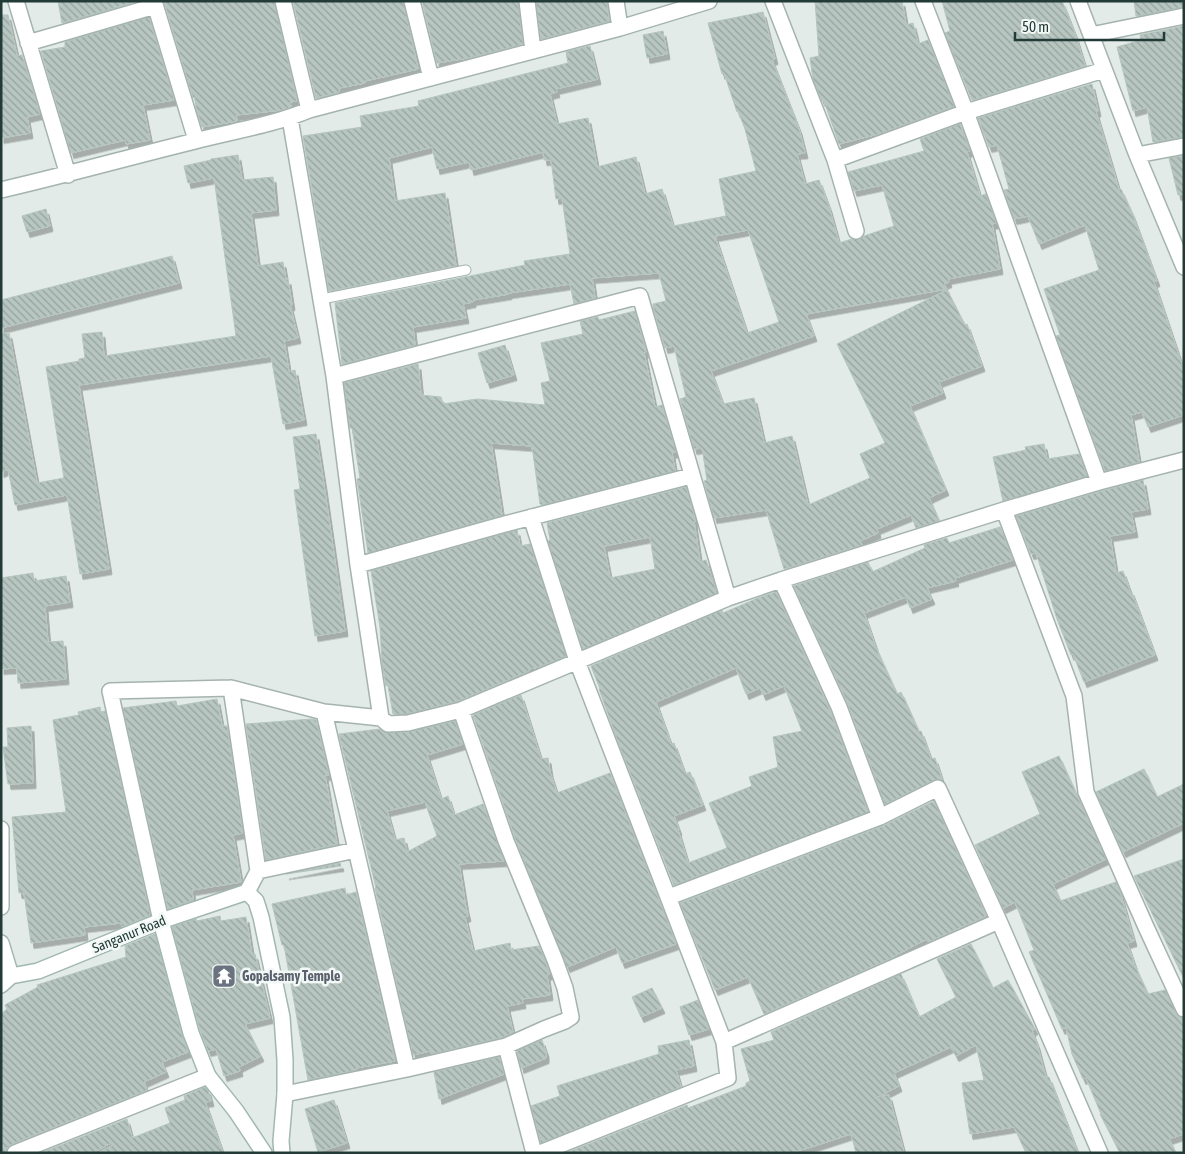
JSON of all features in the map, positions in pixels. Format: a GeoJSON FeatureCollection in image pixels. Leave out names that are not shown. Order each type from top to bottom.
{"type":"FeatureCollection","features":[{"type":"Feature","properties":{"kind":"street"},"geometry":{"type":"LineString","coordinates":[[16,1],[68,174]]}},
{"type":"Feature","properties":{"kind":"street"},"geometry":{"type":"LineString","coordinates":[[283,1],[309,110]]}},
{"type":"Feature","properties":{"kind":"street"},"geometry":{"type":"LineString","coordinates":[[412,1],[431,78]]}},
{"type":"Feature","properties":{"kind":"street"},"geometry":{"type":"LineString","coordinates":[[527,1],[533,51]]}},
{"type":"Feature","properties":{"kind":"street"},"geometry":{"type":"LineString","coordinates":[[616,1],[620,28]]}},
{"type":"Feature","properties":{"kind":"street"},"geometry":{"type":"LineString","coordinates":[[1,190],[290,118],[309,110],[620,28],[709,1]]}},
{"type":"Feature","properties":{"kind":"street"},"geometry":{"type":"LineString","coordinates":[[773,1],[835,160],[856,231]]}},
{"type":"Feature","properties":{"kind":"street"},"geometry":{"type":"LineString","coordinates":[[923,1],[966,112],[1099,482]]}},
{"type":"Feature","properties":{"kind":"street"},"geometry":{"type":"LineString","coordinates":[[1078,1],[1137,155],[1184,267]]}},
{"type":"Feature","properties":{"kind":"street"},"geometry":{"type":"LineString","coordinates":[[28,43],[155,4],[196,140]]}},
{"type":"Feature","properties":{"kind":"street"},"geometry":{"type":"LineString","coordinates":[[1091,35],[1184,16]]}},
{"type":"Feature","properties":{"kind":"street"},"geometry":{"type":"LineString","coordinates":[[835,160],[966,112],[1104,70]]}},
{"type":"Feature","properties":{"kind":"street"},"geometry":{"type":"LineString","coordinates":[[290,118],[334,376],[358,565],[381,718]]}},
{"type":"Feature","properties":{"kind":"street"},"geometry":{"type":"LineString","coordinates":[[1137,155],[1184,146]]}},
{"type":"Feature","properties":{"kind":"street"},"geometry":{"type":"LineString","coordinates":[[334,376],[640,296],[728,598]]}},
{"type":"Feature","properties":{"kind":"street"},"geometry":{"type":"LineString","coordinates":[[264,1153],[236,1111],[208,1076],[191,1033],[161,921],[110,691],[231,688],[324,712],[381,718],[388,724],[408,724],[460,710],[728,598],[1004,510],[1099,482],[1184,460]]}},
{"type":"Feature","properties":{"kind":"street"},"geometry":{"type":"LineString","coordinates":[[358,565],[530,517],[692,476]]}},
{"type":"Feature","properties":{"kind":"street"},"geometry":{"type":"LineString","coordinates":[[1004,510],[1074,696],[1086,792],[1184,1009]]}},
{"type":"Feature","properties":{"kind":"street"},"geometry":{"type":"LineString","coordinates":[[530,517],[577,661],[724,1042],[728,1065],[728,1078],[540,1153]]}},
{"type":"Feature","properties":{"kind":"street"},"geometry":{"type":"LineString","coordinates":[[781,580],[838,707],[880,817]]}},
{"type":"Feature","properties":{"kind":"street"},"geometry":{"type":"LineString","coordinates":[[231,688],[258,871],[247,892],[256,900],[261,917],[282,1017],[286,1060],[281,1141],[282,1153]]}},
{"type":"Feature","properties":{"kind":"street"},"geometry":{"type":"LineString","coordinates":[[285,1094],[506,1046],[571,1017],[565,988],[506,841],[460,710]]}},
{"type":"Feature","properties":{"kind":"street"},"geometry":{"type":"LineString","coordinates":[[324,712],[407,1069]]}},
{"type":"Feature","properties":{"kind":"street"},"geometry":{"type":"LineString","coordinates":[[669,897],[880,817],[938,788],[1100,1153]]}},
{"type":"Feature","properties":{"kind":"street"},"geometry":{"type":"LineString","coordinates":[[1,830],[1,907]]}},
{"type":"Feature","properties":{"kind":"street"},"geometry":{"type":"LineString","coordinates":[[258,871],[356,850]]}},
{"type":"Feature","properties":{"kind":"street","name":"Sanganur Road"},"geometry":{"type":"LineString","coordinates":[[1,943],[6,980],[38,971],[161,921],[247,892]]}},
{"type":"Feature","properties":{"kind":"street"},"geometry":{"type":"LineString","coordinates":[[724,1042],[999,922]]}},
{"type":"Feature","properties":{"kind":"street"},"geometry":{"type":"LineString","coordinates":[[506,1046],[534,1153]]}},
{"type":"Feature","properties":{"kind":"street"},"geometry":{"type":"LineString","coordinates":[[15,1153],[208,1076]]}},
{"type":"Feature","properties":{"kind":"lane"},"geometry":{"type":"LineString","coordinates":[[322,299],[466,270]]}},
{"type":"Feature","properties":{"kind":"building"},"geometry":{"type":"Polygon","coordinates":[[[58,1],[138,1],[62,23],[58,1]]]}},
{"type":"Feature","properties":{"kind":"building"},"geometry":{"type":"Polygon","coordinates":[[[164,1],[274,1],[297,101],[290,102],[291,107],[282,110],[236,115],[237,121],[202,127],[196,108],[195,97],[193,98],[164,1]]]}},
{"type":"Feature","properties":{"kind":"building"},"geometry":{"type":"Polygon","coordinates":[[[293,1],[403,1],[418,69],[339,88],[339,92],[316,98],[293,1]]]}},
{"type":"Feature","properties":{"kind":"building"},"geometry":{"type":"Polygon","coordinates":[[[422,1],[518,1],[523,44],[468,58],[437,63],[422,1]]]}},
{"type":"Feature","properties":{"kind":"building"},"geometry":{"type":"Polygon","coordinates":[[[536,1],[607,1],[609,21],[541,39],[536,1]]]}},
{"type":"Feature","properties":{"kind":"building"},"geometry":{"type":"Polygon","coordinates":[[[815,1],[902,1],[906,25],[913,23],[918,44],[928,40],[954,106],[882,133],[839,144],[824,101],[822,101],[813,79],[810,58],[819,56],[815,1]]]}},
{"type":"Feature","properties":{"kind":"building"},"geometry":{"type":"Polygon","coordinates":[[[942,1],[1062,1],[1085,66],[972,100],[945,33],[950,31],[942,1]]]}},
{"type":"Feature","properties":{"kind":"building"},"geometry":{"type":"Polygon","coordinates":[[[1134,1],[1184,1],[1184,7],[1136,16],[1134,1]]]}},
{"type":"Feature","properties":{"kind":"building"},"geometry":{"type":"Polygon","coordinates":[[[763,12],[775,59],[772,60],[799,129],[805,153],[797,154],[805,184],[819,180],[839,243],[852,239],[859,240],[864,236],[894,226],[882,185],[854,191],[848,172],[924,151],[920,139],[960,124],[970,151],[967,152],[980,196],[986,194],[996,223],[992,224],[1000,269],[948,279],[949,282],[944,284],[947,289],[806,314],[814,336],[711,371],[723,404],[754,398],[764,443],[792,436],[808,505],[870,478],[860,454],[885,443],[837,344],[947,290],[965,325],[967,324],[982,366],[939,382],[943,393],[910,406],[946,490],[929,498],[939,521],[916,528],[911,515],[877,529],[878,533],[860,541],[862,545],[784,569],[766,510],[714,518],[704,481],[707,480],[702,448],[694,449],[680,399],[686,397],[674,346],[665,348],[653,307],[653,304],[666,301],[659,273],[592,278],[595,298],[574,304],[570,284],[473,300],[473,302],[463,304],[466,318],[413,327],[415,345],[342,364],[335,303],[525,265],[524,261],[570,254],[562,198],[556,199],[551,160],[544,160],[543,152],[471,170],[469,162],[437,169],[432,147],[389,158],[395,201],[445,193],[456,266],[329,291],[303,136],[362,127],[360,116],[419,106],[418,101],[568,63],[566,52],[590,46],[598,79],[556,89],[557,92],[550,94],[557,124],[588,118],[597,167],[636,157],[645,194],[662,189],[673,226],[726,216],[719,179],[756,171],[745,129],[737,112],[724,73],[722,74],[708,23],[763,12]],[[748,230],[715,236],[747,333],[779,322],[748,230]]]}},
{"type":"Feature","properties":{"kind":"building"},"geometry":{"type":"Polygon","coordinates":[[[1,15],[8,15],[17,56],[22,55],[40,114],[27,117],[30,133],[1,138],[1,15]]]}},
{"type":"Feature","properties":{"kind":"building"},"geometry":{"type":"Polygon","coordinates":[[[149,17],[174,100],[143,105],[150,140],[126,144],[125,140],[71,153],[41,51],[65,47],[65,42],[149,17]]]}},
{"type":"Feature","properties":{"kind":"building"},"geometry":{"type":"Polygon","coordinates":[[[1184,26],[1184,137],[1153,142],[1147,107],[1133,111],[1117,47],[1141,40],[1140,35],[1184,26]]]}},
{"type":"Feature","properties":{"kind":"building"},"geometry":{"type":"Polygon","coordinates":[[[663,31],[667,54],[647,58],[643,35],[663,31]]]}},
{"type":"Feature","properties":{"kind":"building"},"geometry":{"type":"Polygon","coordinates":[[[1092,84],[1098,111],[1096,112],[1119,190],[1121,189],[1132,213],[1157,281],[1154,282],[1184,371],[1184,415],[1148,427],[1142,412],[1131,415],[1139,462],[1105,471],[1056,336],[1060,335],[1044,289],[1099,270],[1085,225],[1039,244],[1028,216],[1014,219],[1004,190],[1009,189],[997,145],[989,147],[978,118],[1092,84]]]}},
{"type":"Feature","properties":{"kind":"building"},"geometry":{"type":"Polygon","coordinates":[[[238,155],[242,180],[273,177],[276,210],[251,213],[258,266],[283,262],[286,280],[288,279],[292,305],[290,305],[298,338],[284,341],[289,372],[295,370],[304,420],[283,424],[271,356],[79,385],[109,569],[80,574],[67,495],[15,505],[8,469],[1,472],[1,334],[9,333],[37,483],[64,478],[46,367],[79,361],[79,359],[85,358],[82,334],[102,332],[104,356],[236,336],[214,178],[188,183],[184,166],[238,155]]]}},
{"type":"Feature","properties":{"kind":"building"},"geometry":{"type":"Polygon","coordinates":[[[1184,156],[1184,194],[1178,195],[1169,158],[1184,156]]]}},
{"type":"Feature","properties":{"kind":"building"},"geometry":{"type":"Polygon","coordinates":[[[46,209],[50,226],[27,232],[22,216],[46,209]]]}},
{"type":"Feature","properties":{"kind":"building"},"geometry":{"type":"Polygon","coordinates":[[[172,256],[179,283],[1,328],[1,300],[172,256]]]}},
{"type":"Feature","properties":{"kind":"building"},"geometry":{"type":"Polygon","coordinates":[[[635,311],[646,352],[644,352],[655,407],[662,405],[676,452],[672,453],[675,471],[543,505],[540,504],[532,446],[491,443],[502,515],[368,553],[357,479],[360,478],[352,428],[350,428],[344,383],[418,364],[421,395],[441,397],[443,404],[477,399],[545,405],[541,383],[550,381],[541,343],[583,334],[580,321],[598,317],[599,320],[635,311]]]}},
{"type":"Feature","properties":{"kind":"building"},"geometry":{"type":"Polygon","coordinates":[[[505,345],[514,375],[487,383],[478,353],[505,345]]]}},
{"type":"Feature","properties":{"kind":"building"},"geometry":{"type":"Polygon","coordinates":[[[316,434],[345,631],[315,636],[294,490],[300,489],[293,437],[316,434]]]}},
{"type":"Feature","properties":{"kind":"building"},"geometry":{"type":"Polygon","coordinates":[[[1044,444],[1047,459],[1079,454],[1087,476],[1003,501],[993,457],[1026,450],[1025,447],[1044,444]]]}},
{"type":"Feature","properties":{"kind":"building"},"geometry":{"type":"Polygon","coordinates":[[[1143,480],[1148,509],[1131,512],[1135,532],[1110,536],[1116,573],[1123,571],[1155,655],[1084,682],[1057,619],[1036,553],[1031,554],[1016,516],[1143,480]]]}},
{"type":"Feature","properties":{"kind":"building"},"geometry":{"type":"Polygon","coordinates":[[[686,487],[696,521],[694,521],[700,562],[706,560],[717,593],[583,649],[548,541],[550,540],[547,523],[686,487]],[[650,537],[604,546],[610,578],[655,569],[650,537]]]}},
{"type":"Feature","properties":{"kind":"building"},"geometry":{"type":"Polygon","coordinates":[[[1000,527],[1013,560],[955,578],[956,581],[927,588],[932,599],[910,608],[906,597],[864,613],[876,648],[897,694],[901,692],[919,732],[921,731],[931,759],[935,758],[942,780],[934,780],[885,804],[848,704],[794,586],[868,562],[872,572],[925,548],[924,545],[947,538],[949,543],[1000,527]]]}},
{"type":"Feature","properties":{"kind":"building"},"geometry":{"type":"Polygon","coordinates":[[[517,530],[520,546],[530,544],[566,656],[529,669],[529,671],[458,701],[407,714],[393,714],[382,663],[380,627],[371,571],[517,530]]]}},
{"type":"Feature","properties":{"kind":"building"},"geometry":{"type":"Polygon","coordinates":[[[33,573],[34,581],[66,576],[70,602],[45,606],[48,642],[63,641],[66,679],[18,683],[17,668],[1,669],[1,578],[33,573]]]}},
{"type":"Feature","properties":{"kind":"building"},"geometry":{"type":"Polygon","coordinates":[[[776,592],[830,711],[868,812],[674,885],[614,731],[591,666],[722,610],[723,613],[776,592]],[[736,668],[656,702],[671,744],[674,743],[685,774],[690,772],[703,805],[674,816],[688,863],[727,848],[709,803],[752,786],[749,777],[778,767],[773,737],[802,731],[784,686],[763,695],[760,688],[746,694],[736,668]]]}},
{"type":"Feature","properties":{"kind":"building"},"geometry":{"type":"Polygon","coordinates":[[[521,695],[541,759],[548,758],[550,772],[557,793],[610,773],[676,944],[622,963],[616,947],[567,967],[515,838],[473,715],[521,695]]]}},
{"type":"Feature","properties":{"kind":"building"},"geometry":{"type":"Polygon","coordinates":[[[217,699],[222,726],[227,726],[243,833],[233,835],[241,882],[192,890],[193,900],[168,909],[123,708],[176,701],[177,706],[217,699]]]}},
{"type":"Feature","properties":{"kind":"building"},"geometry":{"type":"Polygon","coordinates":[[[100,707],[101,712],[105,711],[150,915],[122,927],[121,923],[84,927],[85,935],[31,943],[24,893],[19,893],[12,817],[66,812],[53,720],[79,715],[78,712],[100,707]]]}},
{"type":"Feature","properties":{"kind":"building"},"geometry":{"type":"Polygon","coordinates":[[[316,720],[329,775],[325,775],[337,844],[266,860],[246,724],[316,720]]]}},
{"type":"Feature","properties":{"kind":"building"},"geometry":{"type":"Polygon","coordinates":[[[455,721],[463,744],[427,755],[441,799],[448,796],[454,815],[483,804],[504,861],[459,864],[468,916],[465,917],[473,951],[510,943],[511,950],[539,946],[550,974],[547,975],[550,995],[522,999],[523,1003],[507,1006],[513,1032],[503,1037],[431,1054],[430,1051],[413,1055],[339,734],[380,729],[388,733],[409,732],[455,721]],[[425,802],[387,811],[395,840],[404,838],[407,852],[437,836],[425,802]]]}},
{"type":"Feature","properties":{"kind":"building"},"geometry":{"type":"Polygon","coordinates":[[[31,726],[33,783],[8,784],[3,747],[8,747],[7,728],[31,726]]]}},
{"type":"Feature","properties":{"kind":"building"},"geometry":{"type":"Polygon","coordinates":[[[1059,756],[1106,859],[1053,884],[1060,901],[1116,882],[1134,941],[1127,943],[1148,994],[1165,990],[1176,1013],[1179,1017],[1184,1018],[1184,1134],[1169,1139],[1176,1153],[1120,1153],[1100,1114],[1086,1078],[1083,1079],[1072,1054],[1066,1027],[1062,1029],[1029,952],[1034,950],[1015,902],[1003,908],[975,845],[1040,814],[1022,772],[1059,756]]]}},
{"type":"Feature","properties":{"kind":"building"},"geometry":{"type":"Polygon","coordinates":[[[1144,769],[1157,797],[1184,784],[1184,823],[1123,852],[1096,792],[1144,769]]]}},
{"type":"Feature","properties":{"kind":"building"},"geometry":{"type":"Polygon","coordinates":[[[934,801],[986,916],[928,942],[927,939],[894,957],[764,1014],[748,977],[715,990],[680,903],[883,826],[934,801]]]}},
{"type":"Feature","properties":{"kind":"building"},"geometry":{"type":"Polygon","coordinates":[[[1184,859],[1184,979],[1134,876],[1184,859]]]}},
{"type":"Feature","properties":{"kind":"building"},"geometry":{"type":"Polygon","coordinates":[[[340,863],[341,866],[286,874],[340,863]]]}},
{"type":"Feature","properties":{"kind":"building"},"geometry":{"type":"Polygon","coordinates":[[[345,888],[346,895],[356,892],[395,1061],[308,1080],[284,945],[282,945],[272,904],[345,888]]]}},
{"type":"Feature","properties":{"kind":"building","name":"Gopalsamy Temple"},"geometry":{"type":"Polygon","coordinates":[[[220,916],[221,921],[246,917],[252,955],[255,954],[270,1018],[245,1024],[261,1056],[239,1067],[240,1071],[224,1076],[216,1049],[208,1051],[200,1030],[172,927],[196,919],[197,921],[220,916]]]}},
{"type":"Feature","properties":{"kind":"building"},"geometry":{"type":"Polygon","coordinates":[[[155,934],[188,1052],[162,1062],[166,1072],[144,1082],[147,1090],[12,1144],[7,1148],[6,1153],[1,1153],[1,1014],[7,1009],[5,1005],[38,987],[37,985],[126,957],[125,946],[155,934]]]}},
{"type":"Feature","properties":{"kind":"building"},"geometry":{"type":"Polygon","coordinates":[[[971,944],[993,988],[1008,980],[1035,1029],[1032,1031],[1046,1078],[1049,1077],[1078,1153],[1026,1153],[1014,1127],[970,1134],[962,1083],[984,1080],[976,1045],[956,1056],[951,1047],[894,1073],[899,1086],[878,1097],[889,1095],[904,1153],[856,1153],[851,1134],[790,1153],[566,1153],[687,1105],[688,1108],[746,1086],[746,1083],[750,1081],[741,1049],[774,1040],[771,1032],[901,974],[919,1017],[956,997],[937,959],[971,944]]]}},
{"type":"Feature","properties":{"kind":"building"},"geometry":{"type":"Polygon","coordinates":[[[652,988],[662,1008],[641,1017],[632,997],[652,988]]]}},
{"type":"Feature","properties":{"kind":"building"},"geometry":{"type":"Polygon","coordinates":[[[698,1000],[709,1029],[689,1035],[680,1007],[698,1000]]]}},
{"type":"Feature","properties":{"kind":"building"},"geometry":{"type":"Polygon","coordinates":[[[542,1040],[546,1058],[521,1068],[517,1051],[542,1040]]]}},
{"type":"Feature","properties":{"kind":"building"},"geometry":{"type":"Polygon","coordinates":[[[689,1040],[694,1066],[676,1070],[681,1087],[541,1143],[531,1106],[560,1096],[557,1086],[659,1054],[658,1046],[689,1040]]]}},
{"type":"Feature","properties":{"kind":"building"},"geometry":{"type":"Polygon","coordinates":[[[499,1057],[504,1074],[439,1099],[434,1072],[499,1057]]]}},
{"type":"Feature","properties":{"kind":"building"},"geometry":{"type":"Polygon","coordinates":[[[205,1087],[208,1090],[211,1101],[205,1102],[223,1153],[98,1153],[112,1146],[111,1143],[93,1153],[41,1153],[127,1119],[132,1138],[170,1123],[165,1108],[185,1100],[184,1096],[205,1087]]]}},
{"type":"Feature","properties":{"kind":"building"},"geometry":{"type":"Polygon","coordinates":[[[334,1100],[347,1143],[318,1152],[305,1109],[334,1100]]]}},
{"type":"Feature","properties":{"kind":"place","name":"Gopalsamy Temple"},"geometry":{"type":"Point","coordinates":[224,976]}}]}
